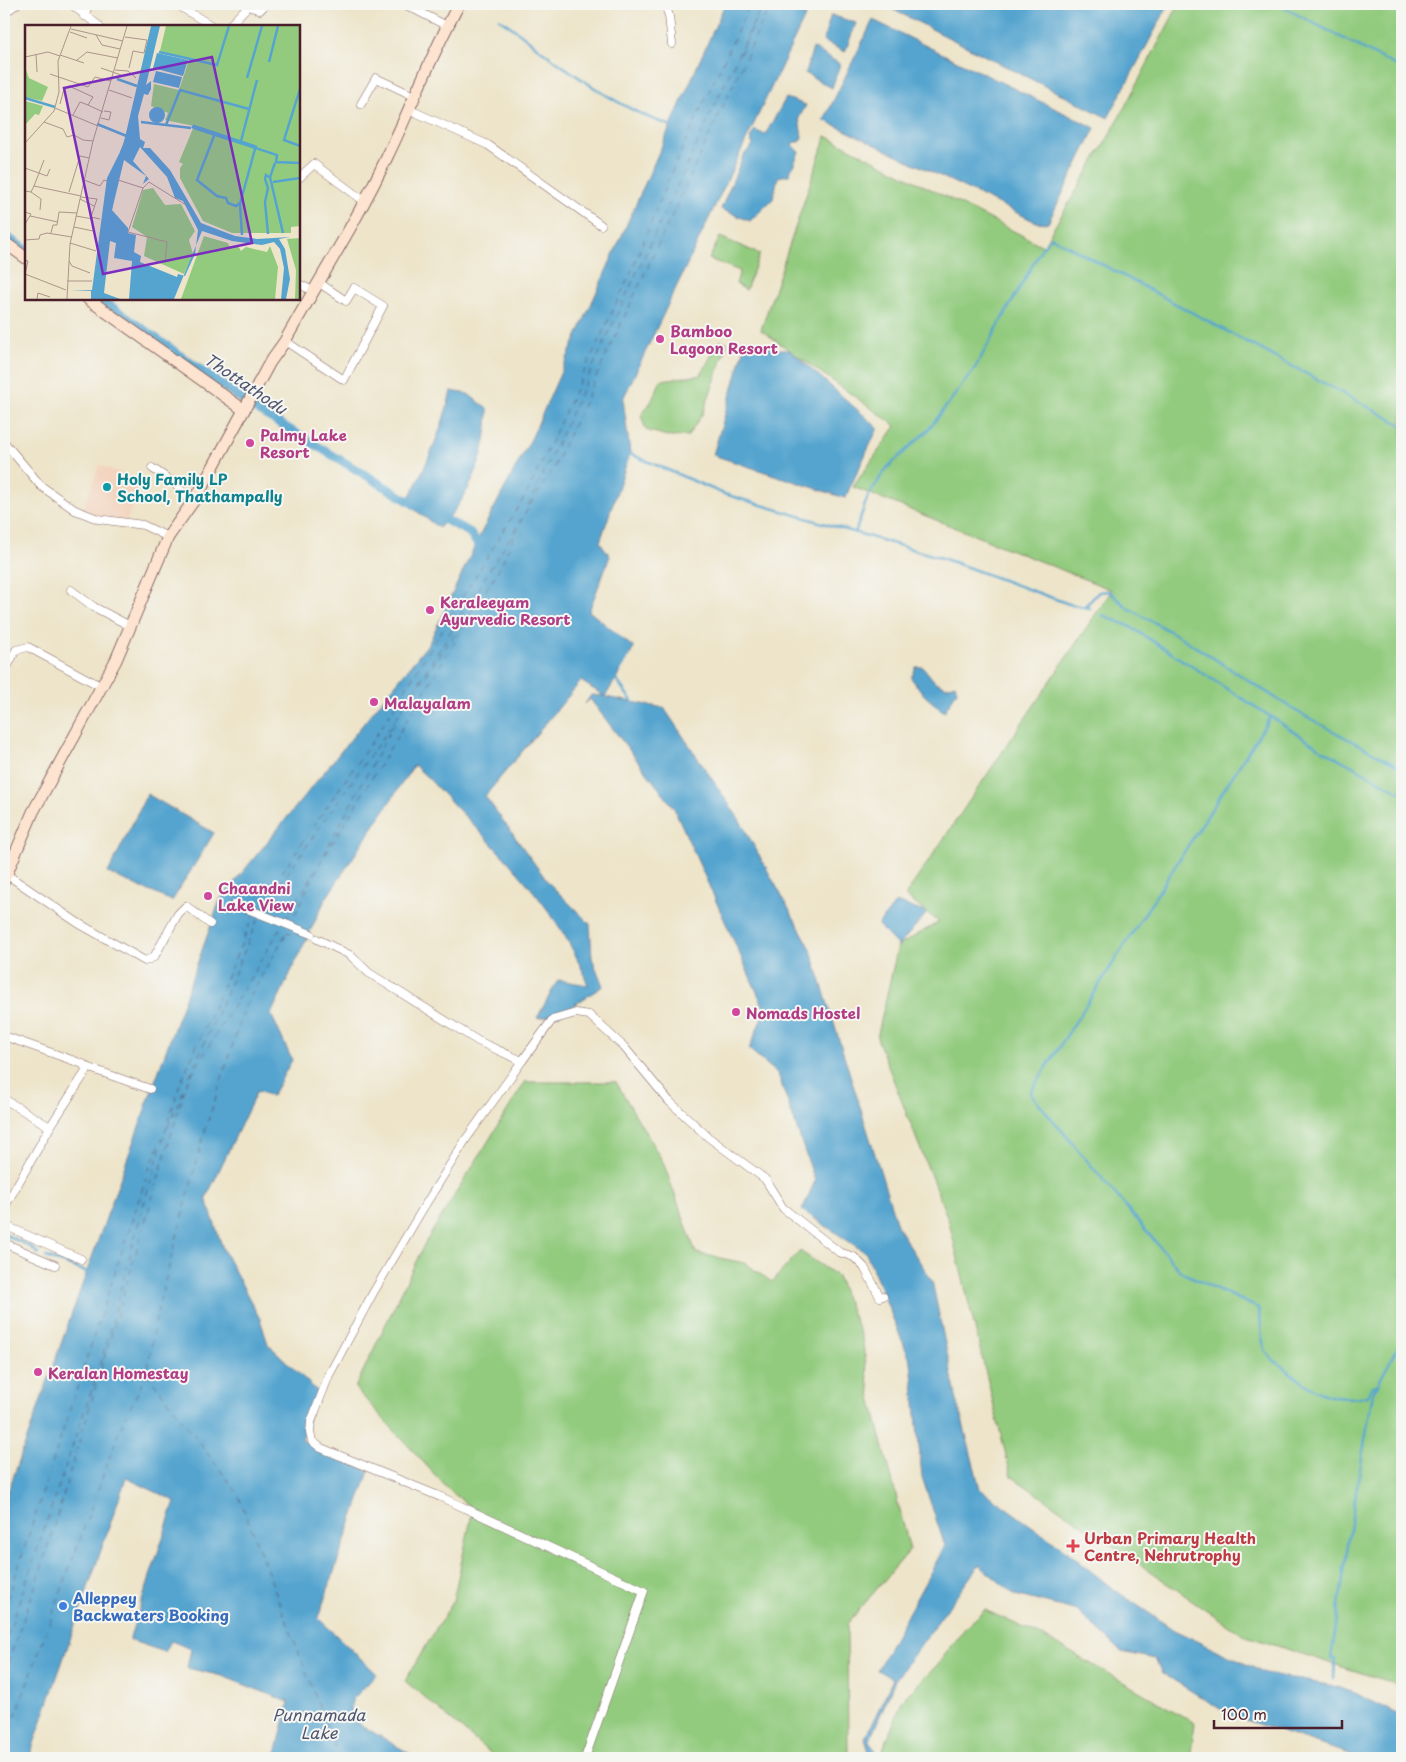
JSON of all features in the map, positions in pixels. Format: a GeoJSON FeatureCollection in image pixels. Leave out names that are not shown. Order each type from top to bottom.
{"type":"FeatureCollection","features":[{"type":"Feature","properties":{"kind":"main road"},"geometry":{"type":"LineString","coordinates":[[5,877],[37,804],[102,687],[168,537],[193,504],[270,362],[285,341],[364,201],[388,156],[414,96],[459,4]]}},
{"type":"Feature","properties":{"kind":"main road"},"geometry":{"type":"LineString","coordinates":[[4,242],[25,257]]}},
{"type":"Feature","properties":{"kind":"main road"},"geometry":{"type":"LineString","coordinates":[[89,300],[247,406]]}},
{"type":"Feature","properties":{"kind":"street"},"geometry":{"type":"LineString","coordinates":[[4,13],[17,4]]}},
{"type":"Feature","properties":{"kind":"street"},"geometry":{"type":"LineString","coordinates":[[71,4],[84,16],[98,25]]}},
{"type":"Feature","properties":{"kind":"street"},"geometry":{"type":"LineString","coordinates":[[84,16],[89,4]]}},
{"type":"Feature","properties":{"kind":"street"},"geometry":{"type":"LineString","coordinates":[[176,4],[210,25]]}},
{"type":"Feature","properties":{"kind":"street"},"geometry":{"type":"LineString","coordinates":[[230,25],[248,6],[260,10],[266,4]]}},
{"type":"Feature","properties":{"kind":"street"},"geometry":{"type":"LineString","coordinates":[[404,4],[447,26]]}},
{"type":"Feature","properties":{"kind":"street"},"geometry":{"type":"LineString","coordinates":[[664,4],[669,16],[672,44]]}},
{"type":"Feature","properties":{"kind":"street"},"geometry":{"type":"LineString","coordinates":[[361,104],[376,78],[414,96]]}},
{"type":"Feature","properties":{"kind":"street"},"geometry":{"type":"LineString","coordinates":[[408,109],[488,144],[601,225]]}},
{"type":"Feature","properties":{"kind":"street"},"geometry":{"type":"LineString","coordinates":[[300,177],[314,164],[364,201]]}},
{"type":"Feature","properties":{"kind":"street"},"geometry":{"type":"LineString","coordinates":[[285,341],[344,380],[383,306],[354,288],[346,301],[315,287],[300,284]]}},
{"type":"Feature","properties":{"kind":"street"},"geometry":{"type":"LineString","coordinates":[[4,442],[41,486],[75,510],[98,519],[143,526],[168,537]]}},
{"type":"Feature","properties":{"kind":"street"},"geometry":{"type":"LineString","coordinates":[[152,468],[174,483],[193,504]]}},
{"type":"Feature","properties":{"kind":"street"},"geometry":{"type":"LineString","coordinates":[[71,590],[94,607],[130,626]]}},
{"type":"Feature","properties":{"kind":"street"},"geometry":{"type":"LineString","coordinates":[[4,673],[16,650],[28,647],[102,687]]}},
{"type":"Feature","properties":{"kind":"street"},"geometry":{"type":"LineString","coordinates":[[5,877],[78,924],[145,961],[154,958],[178,914],[186,906],[210,924]]}},
{"type":"Feature","properties":{"kind":"street"},"geometry":{"type":"LineString","coordinates":[[235,904],[314,936],[350,955],[369,973],[478,1041],[522,1061]]}},
{"type":"Feature","properties":{"kind":"street"},"geometry":{"type":"LineString","coordinates":[[585,1758],[644,1591],[441,1497],[321,1448],[312,1440],[310,1433],[311,1422],[329,1375],[373,1293],[466,1139],[552,1020],[576,1013],[588,1015],[624,1047],[668,1100],[708,1137],[765,1180],[783,1208],[839,1252],[854,1256],[864,1267],[880,1298],[882,1296]]}},
{"type":"Feature","properties":{"kind":"street"},"geometry":{"type":"LineString","coordinates":[[4,1036],[150,1089]]}},
{"type":"Feature","properties":{"kind":"street"},"geometry":{"type":"LineString","coordinates":[[4,1208],[87,1067]]}},
{"type":"Feature","properties":{"kind":"street"},"geometry":{"type":"LineString","coordinates":[[4,1098],[50,1127]]}},
{"type":"Feature","properties":{"kind":"street"},"geometry":{"type":"LineString","coordinates":[[4,1225],[81,1259]]}},
{"type":"Feature","properties":{"kind":"street"},"geometry":{"type":"LineString","coordinates":[[4,1243],[55,1265]]}},
{"type":"Feature","properties":{"kind":"shaded area"},"geometry":{"type":"Polygon","coordinates":[[[99,465],[141,480],[125,525],[83,510],[99,465]]]}},
{"type":"Feature","properties":{"kind":"green space"},"geometry":{"type":"Polygon","coordinates":[[[1179,4],[1402,4],[1402,1686],[1243,1635],[1011,1476],[949,1222],[877,1038],[898,946],[939,922],[905,896],[1112,590],[853,487],[896,426],[761,330],[826,136],[1043,246],[1112,131],[1179,4]]]}},
{"type":"Feature","properties":{"kind":"green space"},"geometry":{"type":"Polygon","coordinates":[[[720,237],[760,254],[746,290],[736,284],[740,271],[709,259],[720,237]]]}},
{"type":"Feature","properties":{"kind":"green space"},"geometry":{"type":"Polygon","coordinates":[[[719,341],[727,342],[726,349],[703,413],[688,436],[671,437],[646,430],[641,416],[652,400],[661,380],[701,375],[719,341]]]}},
{"type":"Feature","properties":{"kind":"green space"},"geometry":{"type":"Polygon","coordinates":[[[525,1082],[616,1082],[663,1162],[696,1253],[744,1263],[772,1282],[800,1251],[837,1276],[862,1338],[871,1398],[910,1550],[847,1624],[848,1758],[496,1758],[405,1681],[453,1601],[473,1509],[449,1490],[355,1388],[425,1243],[525,1082]]]}},
{"type":"Feature","properties":{"kind":"green space"},"geometry":{"type":"Polygon","coordinates":[[[985,1610],[1044,1637],[1195,1723],[1191,1752],[1203,1758],[880,1758],[903,1699],[938,1664],[966,1627],[985,1610]]]}},
{"type":"Feature","properties":{"kind":"water","name":"Punnamada Lake"},"geometry":{"type":"Polygon","coordinates":[[[725,4],[811,4],[623,399],[630,453],[600,542],[610,556],[589,611],[634,648],[605,697],[664,708],[739,819],[810,947],[898,1228],[932,1281],[956,1396],[980,1489],[1065,1550],[1112,1588],[1174,1630],[1265,1673],[1333,1686],[1355,1693],[1402,1716],[1402,1758],[1361,1758],[1230,1715],[1162,1673],[1155,1659],[1122,1652],[1078,1611],[1015,1595],[979,1565],[895,1680],[869,1742],[877,1752],[873,1758],[865,1758],[869,1752],[865,1738],[893,1679],[877,1670],[945,1546],[922,1477],[911,1362],[866,1253],[802,1210],[815,1181],[778,1074],[749,1049],[765,1010],[674,808],[590,699],[585,704],[591,695],[604,696],[581,681],[485,796],[548,882],[590,924],[592,958],[603,986],[559,1015],[537,1018],[558,980],[588,985],[576,956],[560,928],[520,875],[414,765],[325,900],[271,1014],[292,1060],[272,1096],[257,1091],[206,1198],[223,1249],[260,1319],[268,1344],[317,1391],[302,1440],[369,1471],[318,1618],[377,1674],[352,1700],[351,1712],[356,1722],[417,1758],[275,1758],[289,1702],[222,1676],[187,1668],[191,1649],[171,1641],[165,1652],[129,1640],[175,1501],[126,1478],[29,1758],[4,1758],[4,1503],[220,900],[429,643],[482,531],[532,437],[725,4]]]}},
{"type":"Feature","properties":{"kind":"water"},"geometry":{"type":"Polygon","coordinates":[[[882,4],[1169,4],[1108,118],[882,4]]]}},
{"type":"Feature","properties":{"kind":"water"},"geometry":{"type":"Polygon","coordinates":[[[831,15],[856,23],[845,52],[823,41],[831,15]]]}},
{"type":"Feature","properties":{"kind":"water"},"geometry":{"type":"Polygon","coordinates":[[[873,20],[1095,128],[1048,223],[1036,222],[824,120],[873,20]]]}},
{"type":"Feature","properties":{"kind":"water"},"geometry":{"type":"Polygon","coordinates":[[[813,48],[840,64],[832,88],[805,73],[813,48]]]}},
{"type":"Feature","properties":{"kind":"water"},"geometry":{"type":"Polygon","coordinates":[[[786,98],[806,105],[799,118],[802,137],[800,142],[794,142],[792,145],[799,152],[789,175],[778,177],[773,199],[750,221],[721,209],[743,156],[753,145],[750,138],[755,130],[765,135],[786,98]]]}},
{"type":"Feature","properties":{"kind":"water"},"geometry":{"type":"Polygon","coordinates":[[[746,343],[791,351],[878,428],[845,498],[713,455],[746,343]]]}},
{"type":"Feature","properties":{"kind":"water"},"geometry":{"type":"Polygon","coordinates":[[[451,391],[468,394],[488,409],[487,425],[481,457],[468,489],[460,503],[439,528],[406,503],[433,449],[451,391]]]}},
{"type":"Feature","properties":{"kind":"water"},"geometry":{"type":"Polygon","coordinates":[[[916,667],[923,667],[935,682],[947,687],[955,684],[957,691],[944,712],[925,696],[911,678],[916,667]]]}},
{"type":"Feature","properties":{"kind":"water"},"geometry":{"type":"Polygon","coordinates":[[[147,794],[214,833],[172,901],[108,873],[147,794]]]}},
{"type":"Feature","properties":{"kind":"water"},"geometry":{"type":"Polygon","coordinates":[[[896,902],[927,913],[898,946],[878,925],[896,902]]]}},
{"type":"Feature","properties":{"kind":"waterway"},"geometry":{"type":"LineString","coordinates":[[1277,4],[1402,69]]}},
{"type":"Feature","properties":{"kind":"waterway"},"geometry":{"type":"LineString","coordinates":[[499,19],[603,93],[652,119],[669,125]]}},
{"type":"Feature","properties":{"kind":"waterway","name":"Thottathodu"},"geometry":{"type":"LineString","coordinates":[[4,235],[25,249]]}},
{"type":"Feature","properties":{"kind":"waterway"},"geometry":{"type":"LineString","coordinates":[[855,533],[868,496],[887,468],[929,429],[975,368],[1042,248],[1051,237],[1402,425]]}},
{"type":"Feature","properties":{"kind":"waterway","name":"Thottathodu"},"geometry":{"type":"LineString","coordinates":[[101,300],[259,411],[417,506]]}},
{"type":"Feature","properties":{"kind":"waterway"},"geometry":{"type":"LineString","coordinates":[[628,453],[724,494],[942,558],[1069,604],[1090,608]]}},
{"type":"Feature","properties":{"kind":"waterway","name":"Thottathodu"},"geometry":{"type":"LineString","coordinates":[[438,516],[469,532],[483,552]]}},
{"type":"Feature","properties":{"kind":"waterway"},"geometry":{"type":"LineString","coordinates":[[1084,607],[1099,592],[1109,591],[1126,607],[1182,638],[1296,711],[1402,768]]}},
{"type":"Feature","properties":{"kind":"waterway"},"geometry":{"type":"LineString","coordinates":[[1102,615],[1129,626],[1321,749],[1402,793]]}},
{"type":"Feature","properties":{"kind":"waterway"},"geometry":{"type":"LineString","coordinates":[[615,678],[634,704]]}},
{"type":"Feature","properties":{"kind":"waterway"},"geometry":{"type":"LineString","coordinates":[[1271,716],[1030,1093],[1181,1272],[1258,1308],[1263,1344],[1266,1352],[1273,1360],[1313,1389],[1332,1396],[1342,1398],[1367,1396],[1372,1386],[1378,1385]]}},
{"type":"Feature","properties":{"kind":"waterway"},"geometry":{"type":"LineString","coordinates":[[4,1234],[31,1247],[38,1254]]}},
{"type":"Feature","properties":{"kind":"waterway"},"geometry":{"type":"LineString","coordinates":[[46,1257],[87,1272]]}},
{"type":"Feature","properties":{"kind":"waterway"},"geometry":{"type":"LineString","coordinates":[[1334,1678],[1335,1659],[1331,1659],[1353,1510],[1373,1393],[1402,1339]]}},
{"type":"Feature","properties":{"kind":"ferry route"},"geometry":{"type":"LineString","coordinates":[[257,909],[381,728],[527,493],[632,270],[671,173],[750,4]]}},
{"type":"Feature","properties":{"kind":"ferry route"},"geometry":{"type":"LineString","coordinates":[[528,506],[762,4]]}},
{"type":"Feature","properties":{"kind":"ferry route"},"geometry":{"type":"LineString","coordinates":[[740,54],[763,4]]}},
{"type":"Feature","properties":{"kind":"ferry route"},"geometry":{"type":"LineString","coordinates":[[290,924],[330,843],[399,714],[553,469],[771,4]]}},
{"type":"Feature","properties":{"kind":"ferry route"},"geometry":{"type":"LineString","coordinates":[[326,854],[500,567],[522,519]]}},
{"type":"Feature","properties":{"kind":"ferry route"},"geometry":{"type":"LineString","coordinates":[[492,581],[496,574]]}},
{"type":"Feature","properties":{"kind":"ferry route"},"geometry":{"type":"LineString","coordinates":[[407,702],[477,603]]}},
{"type":"Feature","properties":{"kind":"ferry route"},"geometry":{"type":"LineString","coordinates":[[261,911],[395,720]]}},
{"type":"Feature","properties":{"kind":"ferry route"},"geometry":{"type":"LineString","coordinates":[[285,920],[316,870]]}},
{"type":"Feature","properties":{"kind":"ferry route"},"geometry":{"type":"LineString","coordinates":[[4,1646],[101,1363],[143,1207],[179,1086],[254,915]]}},
{"type":"Feature","properties":{"kind":"ferry route"},"geometry":{"type":"LineString","coordinates":[[190,1076],[259,917]]}},
{"type":"Feature","properties":{"kind":"ferry route"},"geometry":{"type":"LineString","coordinates":[[4,1673],[39,1576],[187,1082],[282,926]]}},
{"type":"Feature","properties":{"kind":"ferry route"},"geometry":{"type":"LineString","coordinates":[[4,1748],[120,1429],[147,1373],[158,1308],[206,1127],[246,1004],[288,930]]}},
{"type":"Feature","properties":{"kind":"ferry route"},"geometry":{"type":"LineString","coordinates":[[286,932],[307,936]]}},
{"type":"Feature","properties":{"kind":"ferry route"},"geometry":{"type":"LineString","coordinates":[[168,1127],[184,1089]]}},
{"type":"Feature","properties":{"kind":"ferry route"},"geometry":{"type":"LineString","coordinates":[[4,1610],[148,1172],[162,1139]]}},
{"type":"Feature","properties":{"kind":"ferry route"},"geometry":{"type":"LineString","coordinates":[[147,1373],[238,1494],[339,1758]]}},
{"type":"Feature","properties":{"kind":"place","name":"Bamboo Lagoon Resort"},"geometry":{"type":"Point","coordinates":[660,339]}},
{"type":"Feature","properties":{"kind":"place","name":"Palmy Lake Resort"},"geometry":{"type":"Point","coordinates":[250,443]}},
{"type":"Feature","properties":{"kind":"place","name":"Holy Family LP School, Thathampally"},"geometry":{"type":"Point","coordinates":[107,487]}},
{"type":"Feature","properties":{"kind":"place","name":"Keraleeyam Ayurvedic Resort"},"geometry":{"type":"Point","coordinates":[430,610]}},
{"type":"Feature","properties":{"kind":"place","name":"Malayalam"},"geometry":{"type":"Point","coordinates":[374,702]}},
{"type":"Feature","properties":{"kind":"place","name":"Chaandni Lake View"},"geometry":{"type":"Point","coordinates":[208,896]}},
{"type":"Feature","properties":{"kind":"place","name":"Nomads Hostel"},"geometry":{"type":"Point","coordinates":[736,1012]}},
{"type":"Feature","properties":{"kind":"place","name":"Keralan Homestay"},"geometry":{"type":"Point","coordinates":[38,1372]}},
{"type":"Feature","properties":{"kind":"place","name":"Urban Primary Health Centre, Nehrutrophy"},"geometry":{"type":"Point","coordinates":[1073,1546]}},
{"type":"Feature","properties":{"kind":"place","name":"Alleppey Backwaters Booking"},"geometry":{"type":"Point","coordinates":[63,1606]}}]}
